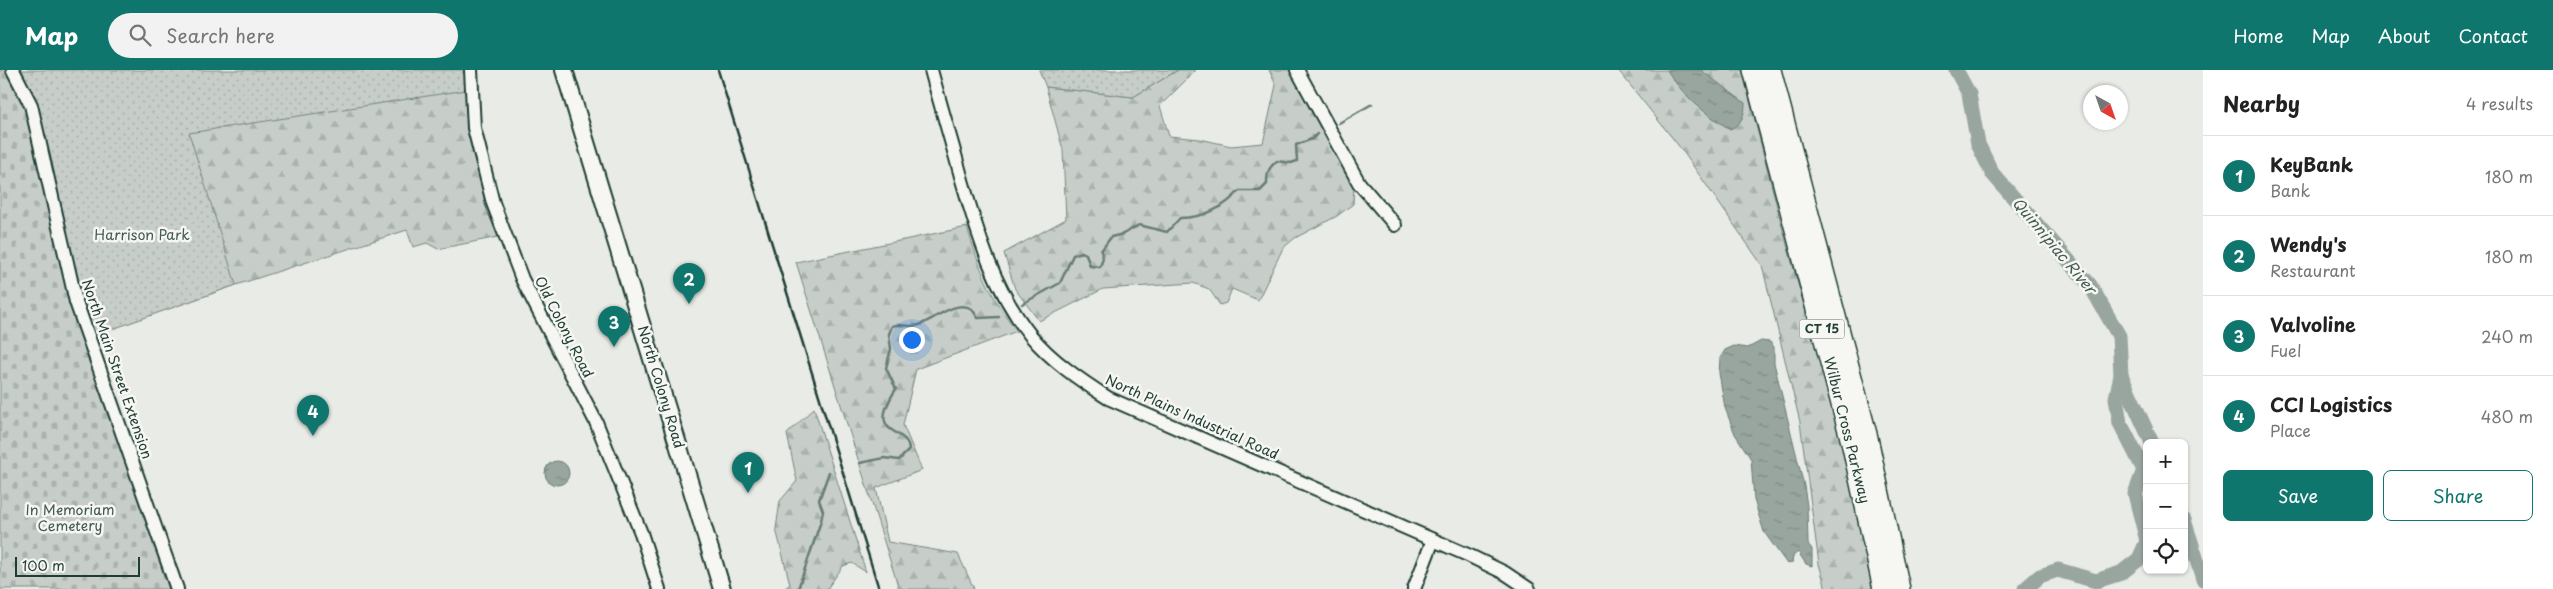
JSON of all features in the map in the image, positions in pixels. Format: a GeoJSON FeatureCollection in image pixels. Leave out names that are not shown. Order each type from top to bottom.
{"type":"FeatureCollection","features":[{"type":"Feature","properties":{"kind":"highway","name":"Wilbur Cross Parkway"},"geometry":{"type":"LineString","coordinates":[[1753,70],[1851,442],[1883,589]]}},
{"type":"Feature","properties":{"kind":"highway","name":"Wilbur Cross Parkway"},"geometry":{"type":"LineString","coordinates":[[1771,70],[1868,438],[1900,589]]}},
{"type":"Feature","properties":{"kind":"main road","name":"North Colony Road"},"geometry":{"type":"LineString","coordinates":[[564,70],[722,589]]}},
{"type":"Feature","properties":{"kind":"street","name":"North Main Street Extension"},"geometry":{"type":"LineString","coordinates":[[13,70],[31,105],[76,302],[177,589]]}},
{"type":"Feature","properties":{"kind":"street","name":"Old Colony Road"},"geometry":{"type":"LineString","coordinates":[[472,70],[474,128],[493,203],[522,279],[596,422],[641,532],[659,589]]}},
{"type":"Feature","properties":{"kind":"street","name":"North Plains Industrial Road"},"geometry":{"type":"LineString","coordinates":[[931,70],[977,231],[992,273],[1010,306],[1032,336],[1055,359],[1077,378],[1108,398],[1506,573],[1529,589]]}},
{"type":"Feature","properties":{"kind":"street"},"geometry":{"type":"LineString","coordinates":[[1297,70],[1360,183],[1395,225]]}},
{"type":"Feature","properties":{"kind":"street"},"geometry":{"type":"LineString","coordinates":[[1414,589],[1433,540]]}},
{"type":"Feature","properties":{"kind":"green space","name":"In Memoriam Cemetery"},"geometry":{"type":"Polygon","coordinates":[[[0,70],[8,70],[23,95],[75,311],[169,589],[0,589],[0,70]]]}},
{"type":"Feature","properties":{"kind":"green space","name":"Harrison Park"},"geometry":{"type":"Polygon","coordinates":[[[21,70],[465,70],[466,90],[189,133],[236,285],[93,336],[75,276],[34,102],[21,70]]]}},
{"type":"Feature","properties":{"kind":"green space"},"geometry":{"type":"Polygon","coordinates":[[[146,70],[466,90],[485,205],[498,237],[438,249],[427,243],[413,247],[407,230],[236,285],[111,329],[146,70]]]}},
{"type":"Feature","properties":{"kind":"green space"},"geometry":{"type":"Polygon","coordinates":[[[1039,70],[1178,70],[1133,97],[1046,87],[1039,70]]]}},
{"type":"Feature","properties":{"kind":"green space"},"geometry":{"type":"Polygon","coordinates":[[[1178,70],[1196,70],[1160,106],[1169,136],[1200,139],[1231,146],[1263,143],[1276,85],[1269,70],[1292,70],[1354,184],[1353,204],[1337,216],[1295,238],[1283,248],[1258,300],[1232,289],[1226,303],[1220,305],[1209,289],[1193,283],[1103,289],[1039,321],[1015,289],[1004,253],[1066,219],[1063,150],[1046,87],[1133,97],[1178,70]]]}},
{"type":"Feature","properties":{"kind":"green space"},"geometry":{"type":"Polygon","coordinates":[[[1618,70],[1742,70],[1784,234],[1839,429],[1874,589],[1826,589],[1819,564],[1800,422],[1762,265],[1682,150],[1618,70]]]}},
{"type":"Feature","properties":{"kind":"green space"},"geometry":{"type":"Polygon","coordinates":[[[967,227],[986,282],[999,306],[1017,331],[916,369],[903,425],[922,470],[876,488],[888,542],[958,554],[974,589],[899,589],[796,262],[967,227]]]}},
{"type":"Feature","properties":{"kind":"green space"},"geometry":{"type":"Polygon","coordinates":[[[814,408],[866,572],[852,563],[843,566],[827,589],[784,589],[790,584],[776,529],[780,501],[797,481],[787,434],[814,408]]]}},
{"type":"Feature","properties":{"kind":"water"},"geometry":{"type":"Polygon","coordinates":[[[1667,70],[1701,70],[1745,103],[1740,122],[1730,129],[1712,117],[1687,96],[1667,70]]]}},
{"type":"Feature","properties":{"kind":"water"},"geometry":{"type":"Polygon","coordinates":[[[1761,341],[1770,342],[1774,347],[1774,363],[1804,486],[1807,506],[1808,544],[1812,549],[1812,566],[1806,564],[1798,552],[1793,556],[1792,563],[1787,564],[1764,532],[1754,500],[1751,459],[1735,434],[1725,408],[1719,373],[1720,358],[1725,350],[1734,346],[1748,348],[1761,341]]]}},
{"type":"Feature","properties":{"kind":"water"},"geometry":{"type":"Polygon","coordinates":[[[557,461],[565,465],[569,473],[565,481],[557,485],[549,481],[545,473],[549,465],[557,461]]]}},
{"type":"Feature","properties":{"kind":"waterway","name":"Quinnipiac River"},"geometry":{"type":"LineString","coordinates":[[1956,70],[1969,94],[1978,144],[1992,173],[2090,285],[2119,336],[2121,375],[2116,398],[2120,423],[2144,470],[2135,494],[2144,529]]}},
{"type":"Feature","properties":{"kind":"waterway"},"geometry":{"type":"LineString","coordinates":[[1339,123],[1372,104]]}},
{"type":"Feature","properties":{"kind":"waterway"},"geometry":{"type":"LineString","coordinates":[[1022,304],[1060,283],[1073,255],[1082,252],[1086,254],[1090,266],[1100,267],[1103,258],[1101,251],[1111,237],[1123,234],[1139,225],[1167,232],[1180,218],[1189,218],[1212,211],[1227,202],[1239,191],[1260,191],[1267,184],[1267,177],[1272,166],[1277,161],[1291,163],[1297,161],[1296,145],[1312,139],[1317,134]]}},
{"type":"Feature","properties":{"kind":"waterway"},"geometry":{"type":"LineString","coordinates":[[860,463],[884,458],[899,460],[909,450],[907,442],[890,429],[886,424],[884,416],[887,405],[896,389],[886,368],[891,349],[889,334],[892,326],[919,325],[945,311],[959,307],[972,309],[978,318],[999,317]]}},
{"type":"Feature","properties":{"kind":"waterway"},"geometry":{"type":"LineString","coordinates":[[2121,375],[2150,439]]}},
{"type":"Feature","properties":{"kind":"waterway"},"geometry":{"type":"LineString","coordinates":[[798,589],[821,521],[823,511],[819,500],[829,472]]}},
{"type":"Feature","properties":{"kind":"waterway"},"geometry":{"type":"LineString","coordinates":[[2187,529],[2203,579]]}},
{"type":"Feature","properties":{"kind":"waterway","name":"Quinnipiac River"},"geometry":{"type":"LineString","coordinates":[[2025,589],[2040,576],[2058,570],[2096,581],[2121,573],[2139,559],[2143,550]]}},
{"type":"Feature","properties":{"kind":"railway"},"geometry":{"type":"LineString","coordinates":[[718,70],[879,589]]}},
{"type":"Feature","properties":{"kind":"place","name":"Wendy's"},"geometry":{"type":"Point","coordinates":[689,304]}},
{"type":"Feature","properties":{"kind":"place","name":"Valvoline"},"geometry":{"type":"Point","coordinates":[614,347]}},
{"type":"Feature","properties":{"kind":"place","name":"CCI Logistics"},"geometry":{"type":"Point","coordinates":[313,436]}},
{"type":"Feature","properties":{"kind":"place","name":"KeyBank"},"geometry":{"type":"Point","coordinates":[748,493]}}]}
